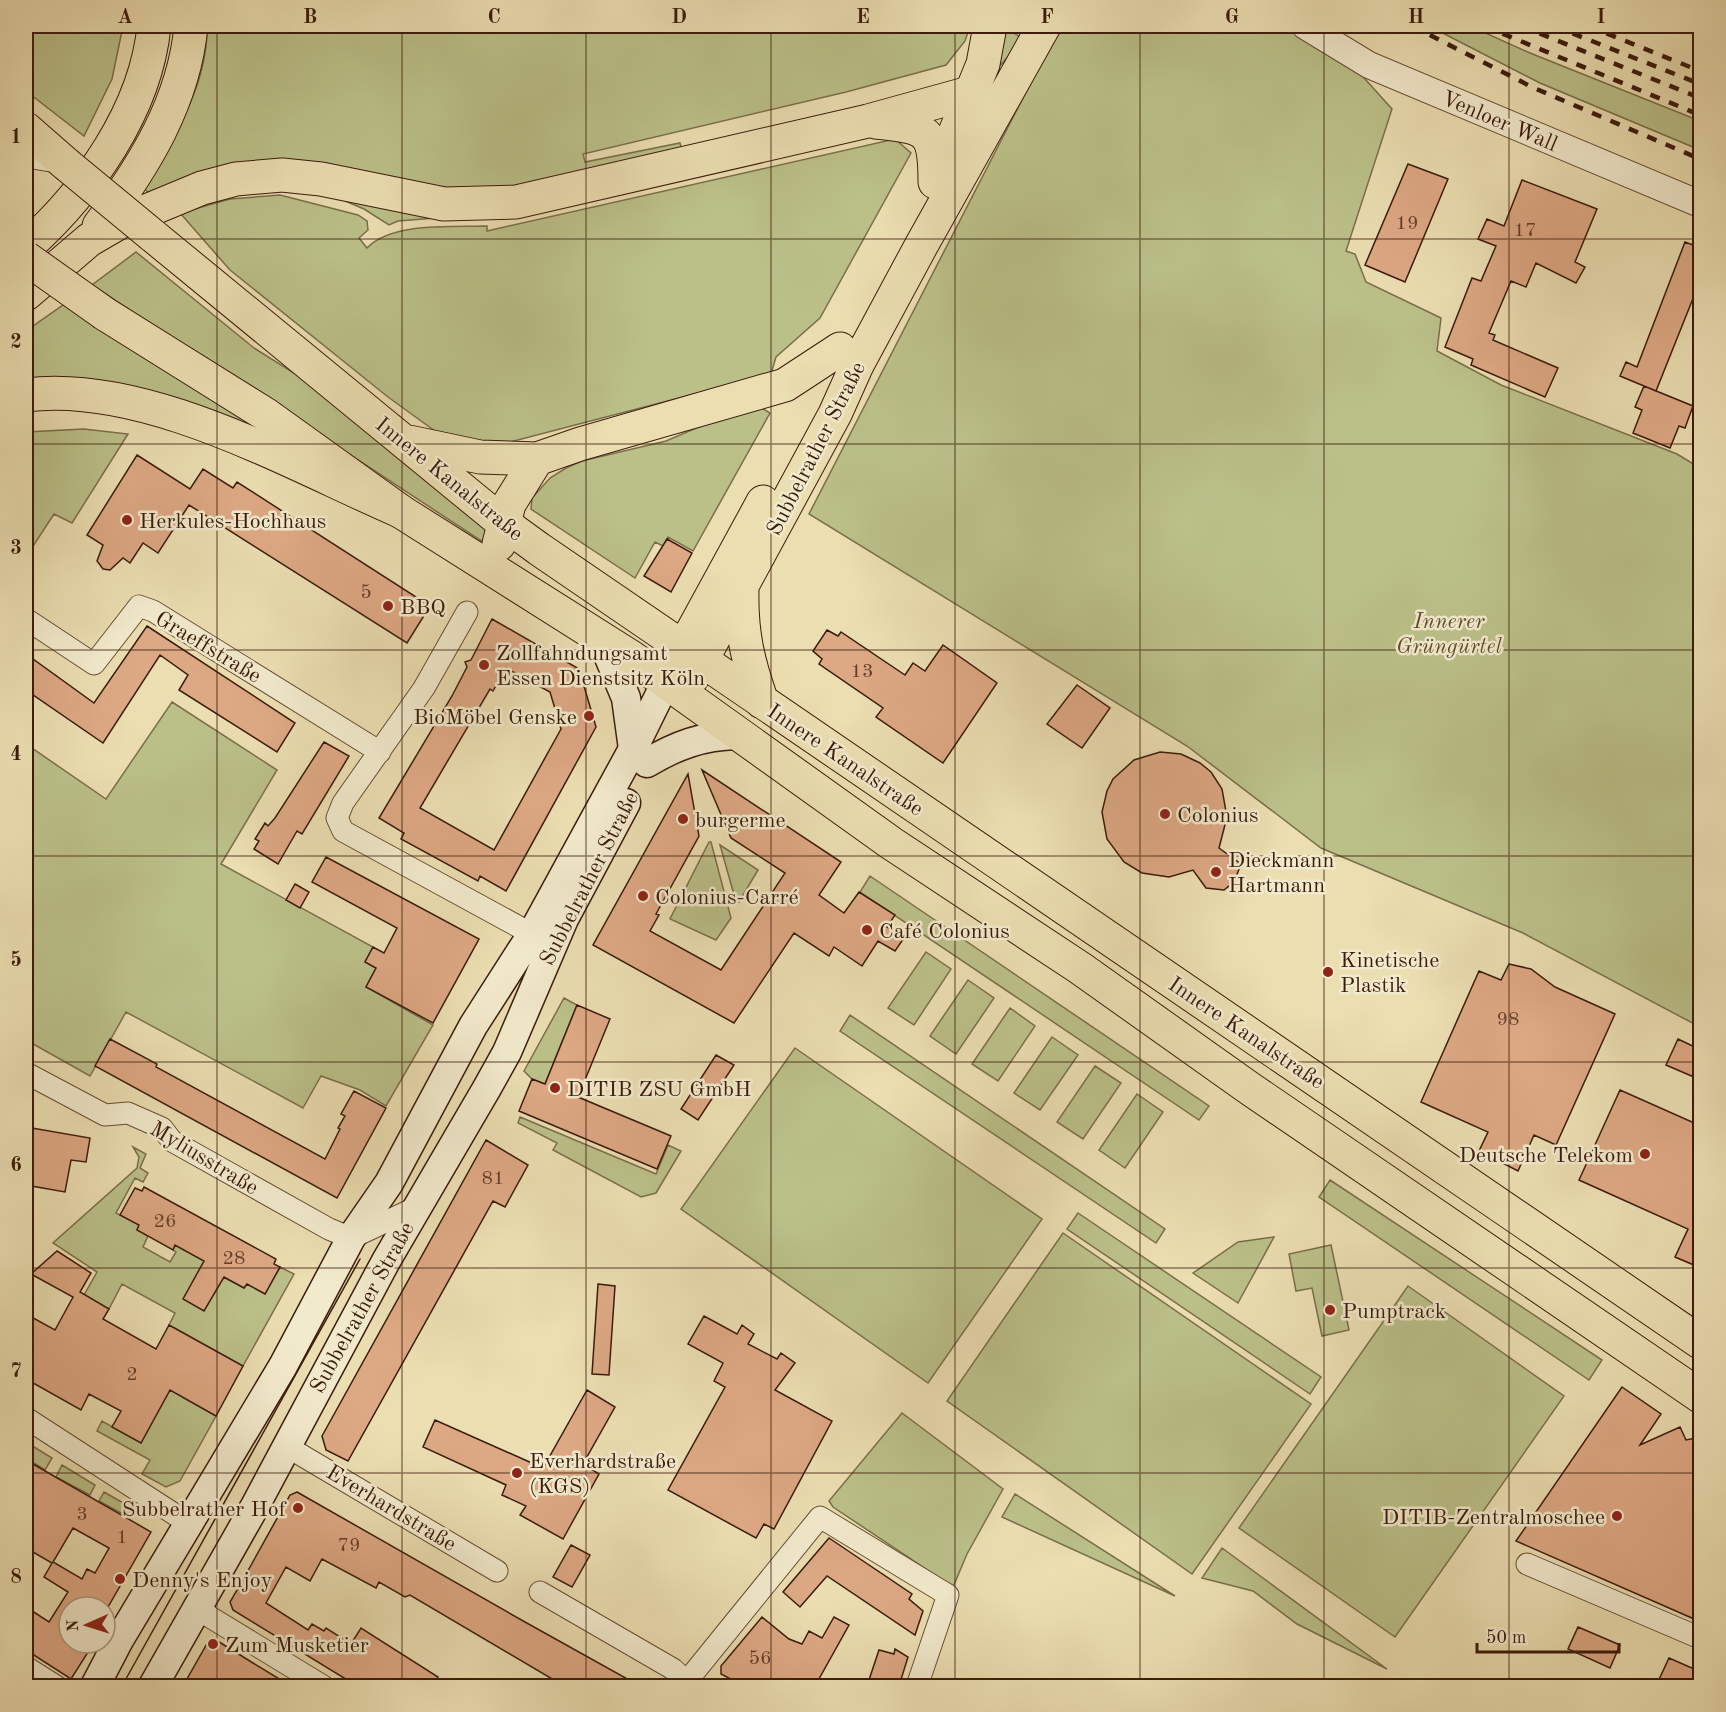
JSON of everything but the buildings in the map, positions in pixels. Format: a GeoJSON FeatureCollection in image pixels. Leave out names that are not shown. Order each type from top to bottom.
{"type":"FeatureCollection","features":[{"type":"Feature","properties":{"kind":"main road"},"geometry":{"type":"LineString","coordinates":[[26,247],[81,188],[117,134],[141,86],[152,47],[154,26]]}},
{"type":"Feature","properties":{"kind":"main road"},"geometry":{"type":"LineString","coordinates":[[89,240],[165,123],[184,67],[191,26]]}},
{"type":"Feature","properties":{"kind":"main road","name":"Subbelrather Straße"},"geometry":{"type":"LineString","coordinates":[[153,1686],[199,1606],[415,1209],[469,1121],[507,1052],[564,919],[640,756],[816,407],[840,349],[935,182],[983,64],[990,26]]}},
{"type":"Feature","properties":{"kind":"main road","name":"Subbelrather Straße"},"geometry":{"type":"LineString","coordinates":[[693,654],[742,591],[921,246],[997,106],[1022,68],[1035,27]]}},
{"type":"Feature","properties":{"kind":"main road"},"geometry":{"type":"LineString","coordinates":[[26,294],[89,240],[120,222],[202,188],[236,179],[282,175],[321,179],[444,204],[516,202],[868,121],[973,92],[1022,68]]}},
{"type":"Feature","properties":{"kind":"main road"},"geometry":{"type":"LineString","coordinates":[[868,121],[909,126],[919,129],[928,136],[935,152],[935,182]]}},
{"type":"Feature","properties":{"kind":"main road","name":"Innere Kanalstraße"},"geometry":{"type":"LineString","coordinates":[[26,129],[502,522],[762,702],[1701,1342]]}},
{"type":"Feature","properties":{"kind":"main road","name":"Innere Kanalstraße"},"geometry":{"type":"LineString","coordinates":[[26,258],[105,314],[265,414],[400,511],[497,570],[601,638],[891,843],[1080,968],[1273,1104],[1701,1396]]}},
{"type":"Feature","properties":{"kind":"main road"},"geometry":{"type":"LineString","coordinates":[[404,441],[480,457],[537,459],[579,444],[785,385],[840,349]]}},
{"type":"Feature","properties":{"kind":"main road"},"geometry":{"type":"LineString","coordinates":[[26,395],[85,394],[164,411],[231,437],[400,511]]}},
{"type":"Feature","properties":{"kind":"main road"},"geometry":{"type":"LineString","coordinates":[[497,570],[502,522],[509,504],[537,459]]}},
{"type":"Feature","properties":{"kind":"main road"},"geometry":{"type":"LineString","coordinates":[[742,591],[741,624],[746,654],[762,702]]}},
{"type":"Feature","properties":{"kind":"main road"},"geometry":{"type":"LineString","coordinates":[[601,638],[626,698],[640,756],[703,737],[737,735]]}},
{"type":"Feature","properties":{"kind":"main road","name":"Subbelrather Straße"},"geometry":{"type":"LineString","coordinates":[[95,1686],[119,1640],[283,1366],[351,1238],[389,1183],[473,1026],[640,756]]}},
{"type":"Feature","properties":{"kind":"main road"},"geometry":{"type":"LineString","coordinates":[[473,1026],[485,1048],[492,1052],[507,1052]]}},
{"type":"Feature","properties":{"kind":"main road"},"geometry":{"type":"LineString","coordinates":[[442,1083],[469,1121]]}},
{"type":"Feature","properties":{"kind":"main road"},"geometry":{"type":"LineString","coordinates":[[1273,1104],[1335,1117],[1356,1105]]}},
{"type":"Feature","properties":{"kind":"street","name":"Venloer Wall"},"geometry":{"type":"LineString","coordinates":[[1305,26],[1369,65],[1701,204]]}},
{"type":"Feature","properties":{"kind":"street"},"geometry":{"type":"LineString","coordinates":[[26,158],[66,164]]}},
{"type":"Feature","properties":{"kind":"street","name":"Graeffstraße"},"geometry":{"type":"LineString","coordinates":[[26,619],[94,664],[139,606],[153,611],[380,752]]}},
{"type":"Feature","properties":{"kind":"street"},"geometry":{"type":"LineString","coordinates":[[467,612],[424,688],[343,803],[337,818],[343,831],[532,934]]}},
{"type":"Feature","properties":{"kind":"street","name":"Myliusstraße"},"geometry":{"type":"LineString","coordinates":[[26,1073],[105,1115],[128,1113],[162,1128],[172,1141],[329,1229],[351,1238]]}},
{"type":"Feature","properties":{"kind":"street"},"geometry":{"type":"LineString","coordinates":[[351,1238],[415,1209]]}},
{"type":"Feature","properties":{"kind":"street"},"geometry":{"type":"LineString","coordinates":[[26,1418],[188,1523]]}},
{"type":"Feature","properties":{"kind":"street","name":"Everhardstraße"},"geometry":{"type":"LineString","coordinates":[[286,1446],[497,1570]]}},
{"type":"Feature","properties":{"kind":"street"},"geometry":{"type":"LineString","coordinates":[[540,1592],[673,1669],[686,1685],[820,1517],[948,1595],[917,1686]]}},
{"type":"Feature","properties":{"kind":"street"},"geometry":{"type":"LineString","coordinates":[[1527,1564],[1701,1638]]}},
{"type":"Feature","properties":{"kind":"street"},"geometry":{"type":"LineString","coordinates":[[199,1606],[210,1617],[322,1686]]}},
{"type":"Feature","properties":{"kind":"street"},"geometry":{"type":"LineString","coordinates":[[26,1667],[56,1686]]}},
{"type":"Feature","properties":{"kind":"green space"},"geometry":{"type":"Polygon","coordinates":[[[26,26],[123,26],[112,79],[84,136],[26,91],[26,26]]]}},
{"type":"Feature","properties":{"kind":"green space"},"geometry":{"type":"Polygon","coordinates":[[[207,26],[970,26],[965,41],[946,65],[846,92],[583,154],[585,162],[680,143],[682,152],[537,185],[465,193],[391,183],[152,197],[144,188],[187,111],[202,70],[207,26]]]}},
{"type":"Feature","properties":{"kind":"green space","name":"Innerer Grüngürtel"},"geometry":{"type":"Polygon","coordinates":[[[1060,26],[1287,26],[1357,70],[1392,109],[1346,251],[1355,254],[1366,282],[1441,318],[1437,351],[1501,385],[1677,454],[1700,468],[1700,1027],[1523,933],[1321,848],[1187,746],[809,514],[1060,26]]]}},
{"type":"Feature","properties":{"kind":"green space"},"geometry":{"type":"Polygon","coordinates":[[[1429,26],[1470,26],[1530,53],[1700,121],[1700,150],[1540,83],[1429,26]]]}},
{"type":"Feature","properties":{"kind":"green space"},"geometry":{"type":"Polygon","coordinates":[[[1007,29],[1024,39],[997,69],[1004,31],[1007,29]]]}},
{"type":"Feature","properties":{"kind":"green space"},"geometry":{"type":"Polygon","coordinates":[[[895,139],[911,153],[820,318],[776,357],[771,374],[510,442],[446,439],[388,397],[230,270],[180,213],[230,199],[280,195],[358,215],[367,221],[368,230],[359,238],[367,248],[391,234],[407,230],[487,226],[487,231],[895,139]]]}},
{"type":"Feature","properties":{"kind":"green space"},"geometry":{"type":"Polygon","coordinates":[[[331,195],[436,218],[398,221],[389,225],[364,209],[331,195]]]}},
{"type":"Feature","properties":{"kind":"green space"},"geometry":{"type":"Polygon","coordinates":[[[136,252],[254,348],[302,378],[488,531],[486,544],[92,285],[136,252]]]}},
{"type":"Feature","properties":{"kind":"green space"},"geometry":{"type":"Polygon","coordinates":[[[66,303],[286,446],[172,402],[89,379],[54,379],[26,383],[26,331],[66,303]]]}},
{"type":"Feature","properties":{"kind":"green space"},"geometry":{"type":"Polygon","coordinates":[[[760,407],[770,413],[693,551],[668,537],[663,546],[655,542],[635,578],[531,509],[532,498],[550,478],[566,468],[582,461],[666,441],[715,420],[760,407]]]}},
{"type":"Feature","properties":{"kind":"green space"},"geometry":{"type":"Polygon","coordinates":[[[84,429],[128,434],[72,523],[54,514],[26,557],[26,432],[84,429]]]}},
{"type":"Feature","properties":{"kind":"green space"},"geometry":{"type":"Polygon","coordinates":[[[172,702],[277,770],[221,864],[373,947],[365,962],[376,968],[366,987],[433,1025],[386,1106],[360,1090],[321,1076],[303,1108],[126,1012],[90,1076],[26,1040],[26,744],[106,799],[172,702]]]}},
{"type":"Feature","properties":{"kind":"green space"},"geometry":{"type":"Polygon","coordinates":[[[711,842],[731,918],[716,940],[670,919],[711,842]]]}},
{"type":"Feature","properties":{"kind":"green space"},"geometry":{"type":"Polygon","coordinates":[[[720,845],[758,870],[739,902],[735,898],[720,845]]]}},
{"type":"Feature","properties":{"kind":"green space"},"geometry":{"type":"Polygon","coordinates":[[[870,876],[1209,1106],[1199,1120],[860,892],[870,876]]]}},
{"type":"Feature","properties":{"kind":"green space"},"geometry":{"type":"Polygon","coordinates":[[[926,952],[951,969],[914,1025],[888,1008],[926,952]]]}},
{"type":"Feature","properties":{"kind":"green space"},"geometry":{"type":"Polygon","coordinates":[[[968,980],[994,998],[956,1054],[930,1036],[968,980]]]}},
{"type":"Feature","properties":{"kind":"green space"},"geometry":{"type":"Polygon","coordinates":[[[564,998],[577,1005],[545,1084],[532,1079],[524,1071],[564,998]]]}},
{"type":"Feature","properties":{"kind":"green space"},"geometry":{"type":"Polygon","coordinates":[[[1010,1008],[1035,1026],[998,1081],[972,1064],[1010,1008]]]}},
{"type":"Feature","properties":{"kind":"green space"},"geometry":{"type":"Polygon","coordinates":[[[850,1015],[1165,1229],[1156,1243],[840,1031],[850,1015]]]}},
{"type":"Feature","properties":{"kind":"green space"},"geometry":{"type":"Polygon","coordinates":[[[1052,1037],[1078,1055],[1040,1110],[1014,1093],[1052,1037]]]}},
{"type":"Feature","properties":{"kind":"green space"},"geometry":{"type":"Polygon","coordinates":[[[795,1048],[1042,1219],[928,1383],[681,1209],[795,1048]]]}},
{"type":"Feature","properties":{"kind":"green space"},"geometry":{"type":"Polygon","coordinates":[[[1095,1066],[1121,1083],[1083,1139],[1057,1122],[1095,1066]]]}},
{"type":"Feature","properties":{"kind":"green space"},"geometry":{"type":"Polygon","coordinates":[[[1137,1094],[1163,1112],[1125,1168],[1099,1150],[1137,1094]]]}},
{"type":"Feature","properties":{"kind":"green space"},"geometry":{"type":"Polygon","coordinates":[[[520,1117],[656,1174],[668,1145],[681,1151],[656,1193],[641,1197],[553,1150],[557,1143],[518,1123],[520,1117]]]}},
{"type":"Feature","properties":{"kind":"green space"},"geometry":{"type":"Polygon","coordinates":[[[133,1147],[146,1154],[140,1168],[148,1173],[143,1182],[135,1178],[116,1213],[139,1225],[137,1230],[148,1236],[143,1247],[170,1262],[176,1252],[173,1250],[175,1245],[210,1264],[208,1269],[244,1288],[247,1284],[265,1294],[280,1267],[294,1274],[243,1366],[169,1325],[175,1313],[122,1284],[109,1309],[84,1295],[97,1272],[53,1243],[137,1168],[139,1157],[133,1147]]]}},
{"type":"Feature","properties":{"kind":"green space"},"geometry":{"type":"Polygon","coordinates":[[[1330,1180],[1602,1360],[1589,1380],[1319,1197],[1330,1180]]]}},
{"type":"Feature","properties":{"kind":"green space"},"geometry":{"type":"Polygon","coordinates":[[[1078,1213],[1321,1377],[1310,1394],[1067,1229],[1078,1213]]]}},
{"type":"Feature","properties":{"kind":"green space"},"geometry":{"type":"Polygon","coordinates":[[[1063,1233],[1311,1404],[1192,1574],[947,1401],[1063,1233]]]}},
{"type":"Feature","properties":{"kind":"green space"},"geometry":{"type":"Polygon","coordinates":[[[1274,1237],[1238,1303],[1193,1273],[1238,1242],[1274,1237]]]}},
{"type":"Feature","properties":{"kind":"green space","name":"Pumptrack"},"geometry":{"type":"Polygon","coordinates":[[[1331,1245],[1349,1330],[1322,1336],[1312,1288],[1296,1291],[1289,1254],[1331,1245]]]}},
{"type":"Feature","properties":{"kind":"green space"},"geometry":{"type":"Polygon","coordinates":[[[1408,1286],[1564,1396],[1395,1637],[1239,1528],[1408,1286]]]}},
{"type":"Feature","properties":{"kind":"green space"},"geometry":{"type":"Polygon","coordinates":[[[176,1379],[184,1398],[216,1416],[180,1481],[166,1487],[142,1474],[150,1460],[97,1431],[102,1421],[141,1443],[176,1379]]]}},
{"type":"Feature","properties":{"kind":"green space"},"geometry":{"type":"Polygon","coordinates":[[[902,1413],[1003,1489],[967,1554],[953,1587],[833,1507],[829,1501],[902,1413]]]}},
{"type":"Feature","properties":{"kind":"green space"},"geometry":{"type":"Polygon","coordinates":[[[26,1442],[52,1458],[45,1470],[26,1458],[26,1442]]]}},
{"type":"Feature","properties":{"kind":"green space"},"geometry":{"type":"Polygon","coordinates":[[[62,1465],[95,1485],[90,1495],[56,1477],[62,1465]]]}},
{"type":"Feature","properties":{"kind":"green space"},"geometry":{"type":"Polygon","coordinates":[[[104,1492],[134,1509],[130,1518],[99,1501],[104,1492]]]}},
{"type":"Feature","properties":{"kind":"green space"},"geometry":{"type":"Polygon","coordinates":[[[1015,1494],[1175,1596],[1002,1517],[1015,1494]]]}},
{"type":"Feature","properties":{"kind":"green space"},"geometry":{"type":"Polygon","coordinates":[[[1222,1548],[1387,1669],[1297,1624],[1253,1591],[1202,1578],[1222,1548]]]}},
{"type":"Feature","properties":{"kind":"tram line"},"geometry":{"type":"LineString","coordinates":[[122,1686],[360,1259]]}},
{"type":"Feature","properties":{"kind":"railway"},"geometry":{"type":"LineString","coordinates":[[1412,26],[1534,88],[1700,159]]}},
{"type":"Feature","properties":{"kind":"railway"},"geometry":{"type":"LineString","coordinates":[[1484,26],[1700,115]]}},
{"type":"Feature","properties":{"kind":"railway"},"geometry":{"type":"LineString","coordinates":[[1521,26],[1700,98]]}},
{"type":"Feature","properties":{"kind":"railway"},"geometry":{"type":"LineString","coordinates":[[1554,26],[1700,84]]}},
{"type":"Feature","properties":{"kind":"railway"},"geometry":{"type":"LineString","coordinates":[[1588,26],[1700,71]]}},
{"type":"Feature","properties":{"kind":"place","name":"Herkules-Hochhaus"},"geometry":{"type":"Point","coordinates":[127,520]}},
{"type":"Feature","properties":{"kind":"place","name":"BBQ"},"geometry":{"type":"Point","coordinates":[388,606]}},
{"type":"Feature","properties":{"kind":"place","name":"Zollfahndungsamt Essen Dienstsitz Köln"},"geometry":{"type":"Point","coordinates":[484,665]}},
{"type":"Feature","properties":{"kind":"place","name":"BioMöbel Genske"},"geometry":{"type":"Point","coordinates":[589,716]}},
{"type":"Feature","properties":{"kind":"place","name":"Colonius"},"geometry":{"type":"Point","coordinates":[1165,814]}},
{"type":"Feature","properties":{"kind":"place","name":"burgerme"},"geometry":{"type":"Point","coordinates":[683,819]}},
{"type":"Feature","properties":{"kind":"place","name":"Dieckmann Hartmann"},"geometry":{"type":"Point","coordinates":[1216,872]}},
{"type":"Feature","properties":{"kind":"place","name":"Colonius-Carré"},"geometry":{"type":"Point","coordinates":[643,896]}},
{"type":"Feature","properties":{"kind":"place","name":"Café Colonius"},"geometry":{"type":"Point","coordinates":[867,930]}},
{"type":"Feature","properties":{"kind":"place","name":"Kinetische Plastik"},"geometry":{"type":"Point","coordinates":[1328,972]}},
{"type":"Feature","properties":{"kind":"place","name":"DITIB ZSU GmbH"},"geometry":{"type":"Point","coordinates":[555,1088]}},
{"type":"Feature","properties":{"kind":"place","name":"Deutsche Telekom"},"geometry":{"type":"Point","coordinates":[1645,1154]}},
{"type":"Feature","properties":{"kind":"place","name":"Pumptrack"},"geometry":{"type":"Point","coordinates":[1330,1310]}},
{"type":"Feature","properties":{"kind":"place","name":"Everhardstraße (KGS)"},"geometry":{"type":"Point","coordinates":[517,1473]}},
{"type":"Feature","properties":{"kind":"place","name":"Subbelrather Hof"},"geometry":{"type":"Point","coordinates":[298,1508]}},
{"type":"Feature","properties":{"kind":"place","name":"DITIB-Zentralmoschee"},"geometry":{"type":"Point","coordinates":[1617,1516]}},
{"type":"Feature","properties":{"kind":"place","name":"Denny's Enjoy"},"geometry":{"type":"Point","coordinates":[120,1579]}},
{"type":"Feature","properties":{"kind":"place","name":"Zum Musketier"},"geometry":{"type":"Point","coordinates":[213,1644]}}]}
